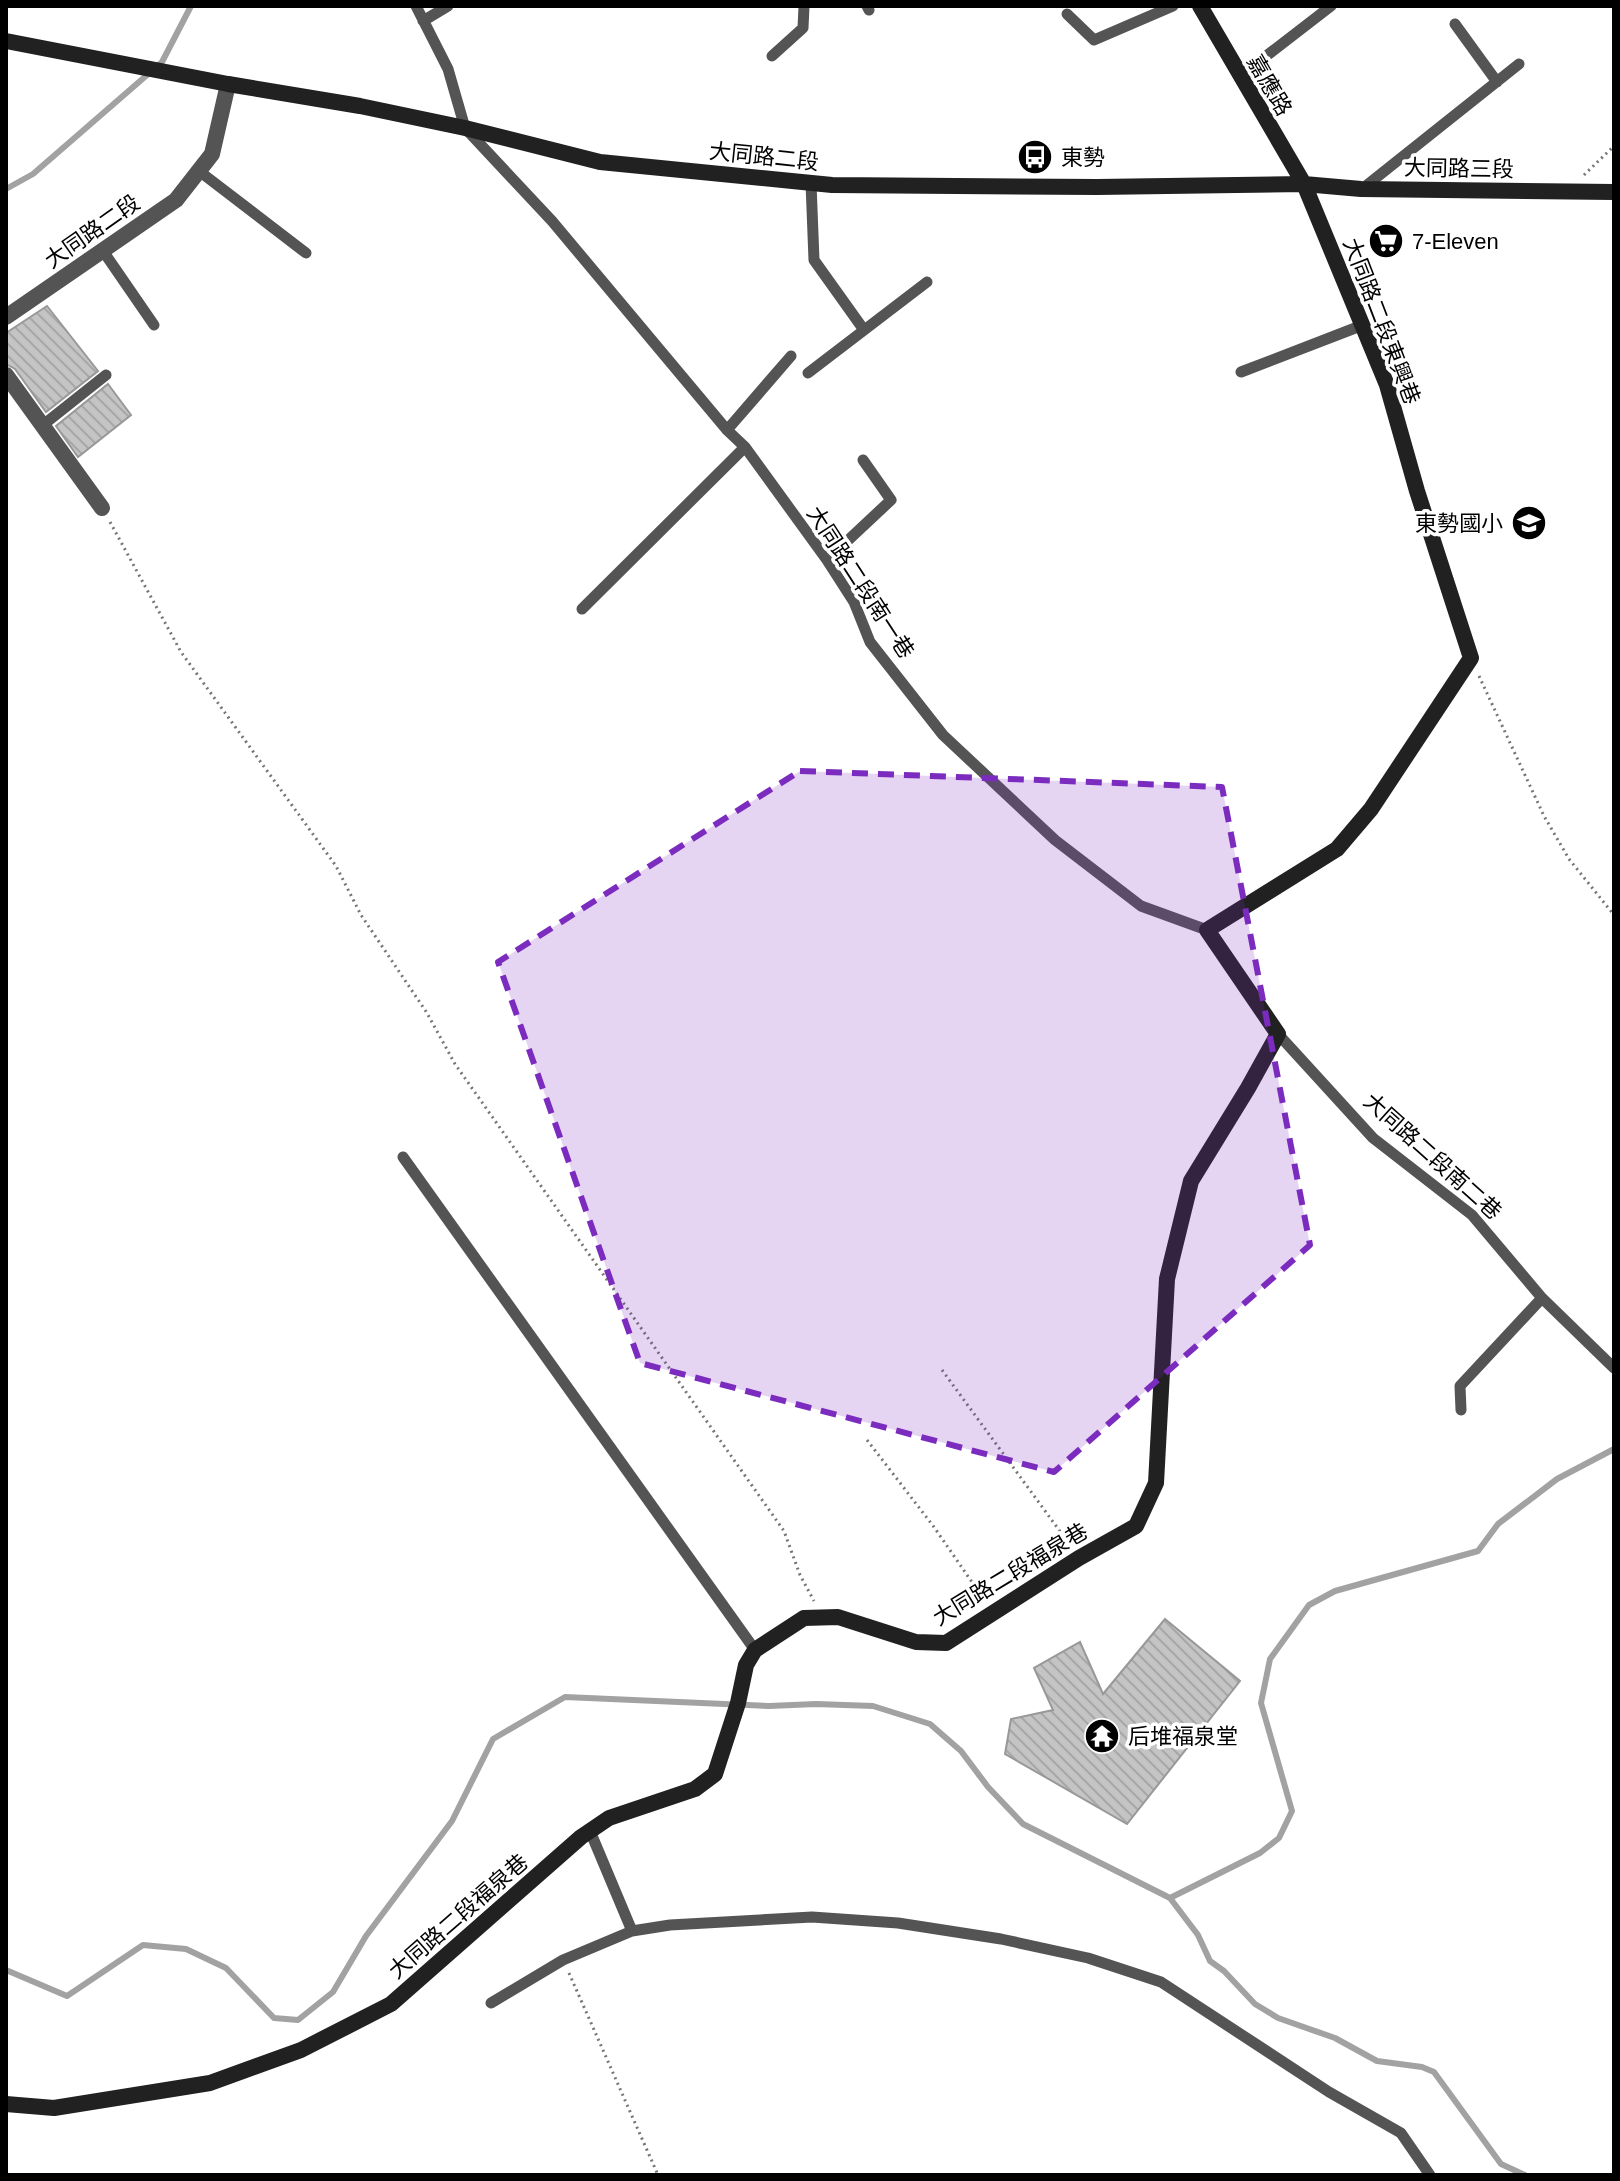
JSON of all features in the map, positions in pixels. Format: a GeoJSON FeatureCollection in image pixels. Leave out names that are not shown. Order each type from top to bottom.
{"type":"FeatureCollection","features":[{"type":"Feature","properties":{"kind":"street","name":"嘉應路"},"geometry":{"type":"LineString","coordinates":[[1200,6],[1304,184]]}},
{"type":"Feature","properties":{"kind":"street","name":"大同路二段"},"geometry":{"type":"LineString","coordinates":[[6,41],[360,106],[465,128],[600,162],[811,183],[1097,187],[1304,184]]}},
{"type":"Feature","properties":{"kind":"street","name":"大同路二段"},"geometry":{"type":"LineString","coordinates":[[6,317],[176,200],[212,154],[228,84]]}},
{"type":"Feature","properties":{"kind":"street","name":"大同路三段"},"geometry":{"type":"LineString","coordinates":[[1304,184],[1361,189],[1614,192]]}},
{"type":"Feature","properties":{"kind":"street","name":"大同路二段東興巷"},"geometry":{"type":"LineString","coordinates":[[1304,184],[1387,385],[1417,491],[1471,658]]}},
{"type":"Feature","properties":{"kind":"street"},"geometry":{"type":"LineString","coordinates":[[6,375],[102,508]]}},
{"type":"Feature","properties":{"kind":"street"},"geometry":{"type":"LineString","coordinates":[[1207,930],[1337,849],[1371,809],[1471,658]]}},
{"type":"Feature","properties":{"kind":"street","name":"大同路二段南二巷"},"geometry":{"type":"LineString","coordinates":[[1207,930],[1278,1034]]}},
{"type":"Feature","properties":{"kind":"street","name":"大同路二段福泉巷"},"geometry":{"type":"LineString","coordinates":[[6,2104],[54,2108],[210,2083],[301,2050],[391,2004],[590,1831],[609,1818],[695,1789],[715,1774],[738,1703],[746,1665],[755,1650],[804,1618],[838,1617],[916,1642],[946,1643],[1079,1558],[1136,1526],[1156,1483],[1167,1279],[1191,1181],[1278,1034]]}},
{"type":"Feature","properties":{"kind":"lane"},"geometry":{"type":"LineString","coordinates":[[416,6],[448,69],[465,128]]}},
{"type":"Feature","properties":{"kind":"lane"},"geometry":{"type":"LineString","coordinates":[[423,21],[448,6]]}},
{"type":"Feature","properties":{"kind":"lane"},"geometry":{"type":"LineString","coordinates":[[772,56],[803,28],[804,6]]}},
{"type":"Feature","properties":{"kind":"lane"},"geometry":{"type":"LineString","coordinates":[[1067,14],[1094,40],[1173,6]]}},
{"type":"Feature","properties":{"kind":"lane"},"geometry":{"type":"LineString","coordinates":[[1239,77],[1331,6]]}},
{"type":"Feature","properties":{"kind":"lane"},"geometry":{"type":"LineString","coordinates":[[1455,24],[1497,82]]}},
{"type":"Feature","properties":{"kind":"lane"},"geometry":{"type":"LineString","coordinates":[[1361,189],[1519,64]]}},
{"type":"Feature","properties":{"kind":"lane","name":"大同路二段南一巷"},"geometry":{"type":"LineString","coordinates":[[465,128],[552,221],[727,430],[745,447],[854,602],[870,642],[954,746],[1055,840],[1141,906],[1207,930]]}},
{"type":"Feature","properties":{"kind":"lane"},"geometry":{"type":"LineString","coordinates":[[199,171],[306,253]]}},
{"type":"Feature","properties":{"kind":"lane"},"geometry":{"type":"LineString","coordinates":[[811,183],[814,260],[864,330]]}},
{"type":"Feature","properties":{"kind":"lane"},"geometry":{"type":"LineString","coordinates":[[103,251],[154,325]]}},
{"type":"Feature","properties":{"kind":"lane"},"geometry":{"type":"LineString","coordinates":[[808,373],[927,282]]}},
{"type":"Feature","properties":{"kind":"lane"},"geometry":{"type":"LineString","coordinates":[[1241,372],[1363,325]]}},
{"type":"Feature","properties":{"kind":"lane"},"geometry":{"type":"LineString","coordinates":[[727,430],[791,356]]}},
{"type":"Feature","properties":{"kind":"lane"},"geometry":{"type":"LineString","coordinates":[[43,425],[106,375]]}},
{"type":"Feature","properties":{"kind":"lane"},"geometry":{"type":"LineString","coordinates":[[582,609],[745,447]]}},
{"type":"Feature","properties":{"kind":"lane"},"geometry":{"type":"LineString","coordinates":[[827,560],[891,500],[863,460]]}},
{"type":"Feature","properties":{"kind":"lane","name":"大同路二段南二巷"},"geometry":{"type":"LineString","coordinates":[[1278,1034],[1373,1138],[1472,1215],[1542,1298],[1614,1368]]}},
{"type":"Feature","properties":{"kind":"lane"},"geometry":{"type":"LineString","coordinates":[[403,1157],[755,1650]]}},
{"type":"Feature","properties":{"kind":"lane"},"geometry":{"type":"LineString","coordinates":[[1461,1410],[1460,1386],[1542,1298]]}},
{"type":"Feature","properties":{"kind":"lane"},"geometry":{"type":"LineString","coordinates":[[590,1831],[632,1931]]}},
{"type":"Feature","properties":{"kind":"lane"},"geometry":{"type":"LineString","coordinates":[[491,2003],[563,1960],[632,1931],[734,1920],[812,1917],[898,1923],[1001,1939],[1088,1958],[1161,1982],[1329,2092],[1401,2133],[1430,2175]]}},
{"type":"Feature","properties":{"kind":"path"},"geometry":{"type":"LineString","coordinates":[[1567,192],[1614,146]]}},
{"type":"Feature","properties":{"kind":"path"},"geometry":{"type":"LineString","coordinates":[[102,508],[181,652],[336,866],[361,915],[427,1013],[455,1064],[784,1531],[800,1575],[824,1618]]}},
{"type":"Feature","properties":{"kind":"path"},"geometry":{"type":"LineString","coordinates":[[1471,658],[1544,816],[1569,859],[1614,915]]}},
{"type":"Feature","properties":{"kind":"path"},"geometry":{"type":"LineString","coordinates":[[942,1370],[1079,1558]]}},
{"type":"Feature","properties":{"kind":"path"},"geometry":{"type":"LineString","coordinates":[[867,1440],[976,1588],[1005,1606]]}},
{"type":"Feature","properties":{"kind":"path"},"geometry":{"type":"LineString","coordinates":[[563,1960],[658,2175]]}},
{"type":"Feature","properties":{"kind":"highlighted area"},"geometry":{"type":"Polygon","coordinates":[[[800,771],[1222,787],[1310,1245],[1054,1472],[640,1363],[498,962],[800,771]]]}},
{"type":"Feature","properties":{"kind":"building"},"geometry":{"type":"Polygon","coordinates":[[[47,306],[98,371],[46,412],[15,369],[6,364],[6,333],[47,306]]]}},
{"type":"Feature","properties":{"kind":"building"},"geometry":{"type":"Polygon","coordinates":[[[108,384],[131,415],[78,457],[56,426],[108,384]]]}},
{"type":"Feature","properties":{"kind":"building","name":"后堆福泉堂"},"geometry":{"type":"Polygon","coordinates":[[[1165,1619],[1240,1681],[1127,1824],[1005,1754],[1011,1719],[1053,1710],[1034,1668],[1080,1642],[1103,1694],[1165,1619]]]}},
{"type":"Feature","properties":{"kind":"waterway"},"geometry":{"type":"LineString","coordinates":[[6,189],[33,174],[162,62],[191,6]]}},
{"type":"Feature","properties":{"kind":"waterway"},"geometry":{"type":"LineString","coordinates":[[1170,1898],[1260,1853],[1279,1838],[1292,1811],[1261,1703],[1270,1659],[1309,1605],[1335,1591],[1478,1551],[1498,1524],[1557,1479],[1614,1449]]}},
{"type":"Feature","properties":{"kind":"waterway"},"geometry":{"type":"LineString","coordinates":[[6,1970],[67,1996],[143,1945],[186,1949],[226,1968],[274,2018],[298,2020],[333,1992],[366,1936],[452,1821],[493,1739],[565,1697],[769,1706],[873,1706],[930,1724],[961,1751],[988,1787],[1023,1824],[1170,1898],[1198,1935],[1210,1961],[1224,1971],[1255,2004],[1278,2018],[1335,2038],[1377,2061],[1422,2067],[1434,2072],[1501,2164],[1525,2175]]}},
{"type":"Feature","properties":{"kind":"place","name":"東勢"},"geometry":{"type":"Point","coordinates":[1035,157]}},
{"type":"Feature","properties":{"kind":"place","name":"7-Eleven"},"geometry":{"type":"Point","coordinates":[1386,241]}},
{"type":"Feature","properties":{"kind":"place","name":"東勢國小"},"geometry":{"type":"Point","coordinates":[1529,523]}},
{"type":"Feature","properties":{"kind":"place","name":"后堆福泉堂"},"geometry":{"type":"Point","coordinates":[1102,1736]}}]}
